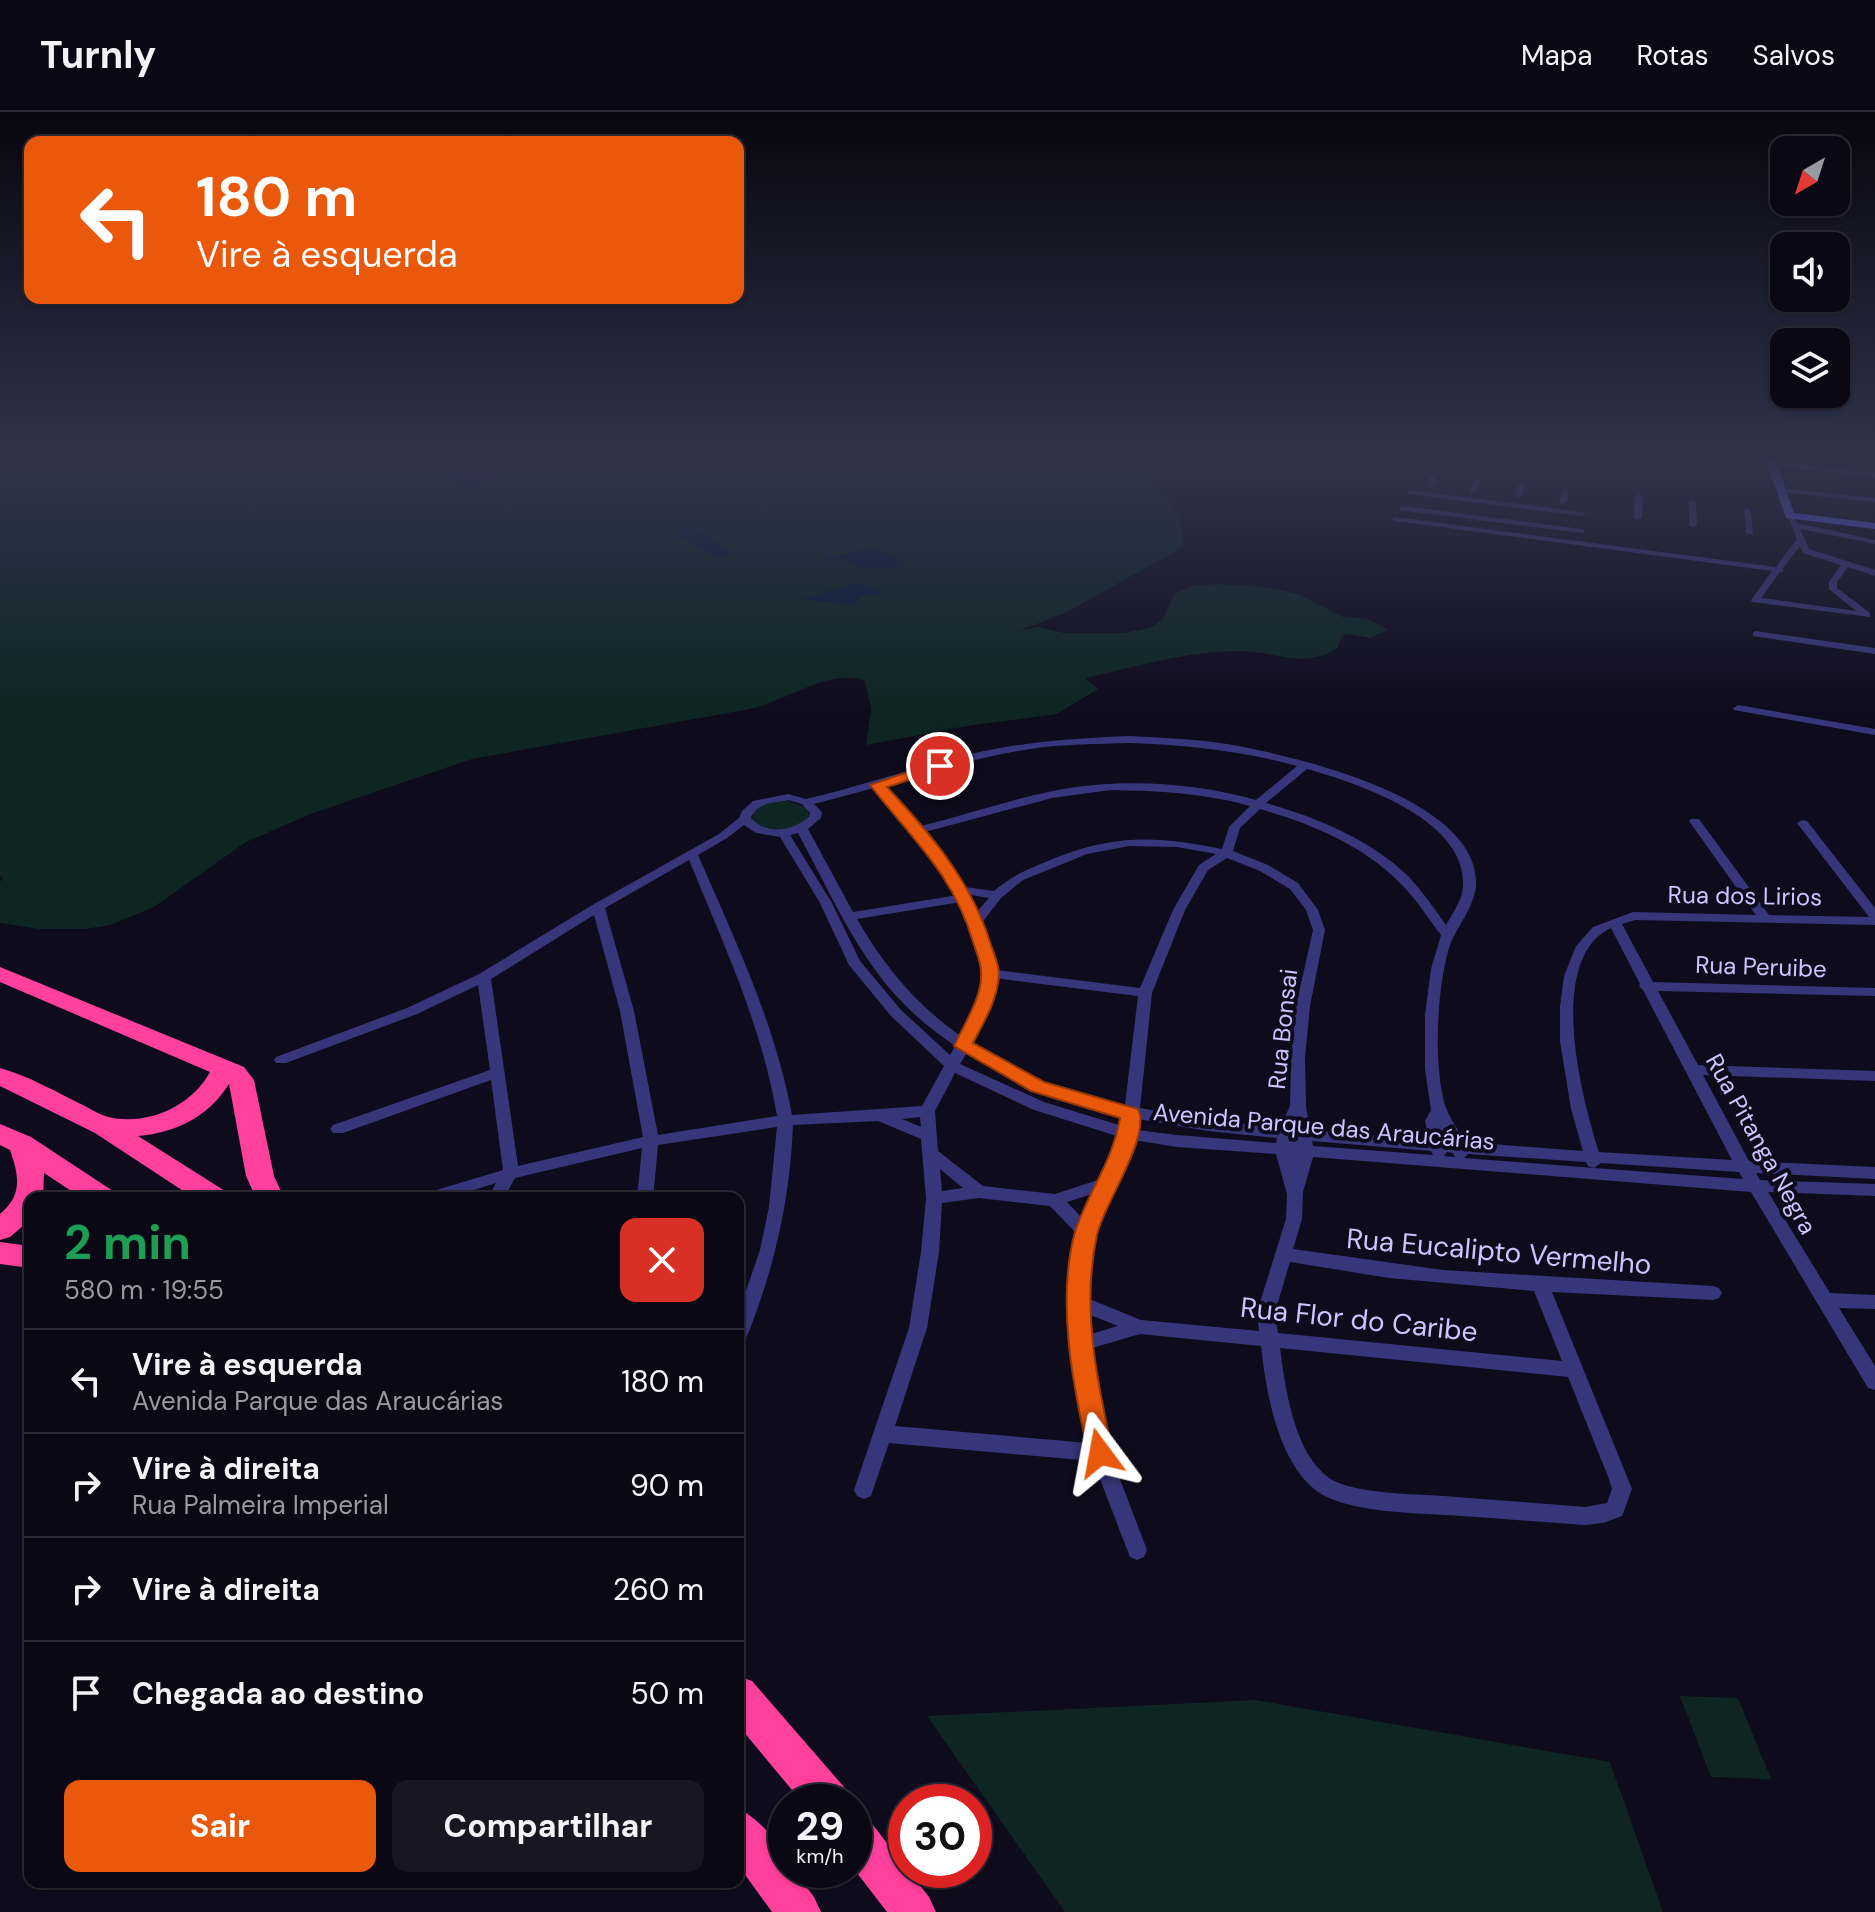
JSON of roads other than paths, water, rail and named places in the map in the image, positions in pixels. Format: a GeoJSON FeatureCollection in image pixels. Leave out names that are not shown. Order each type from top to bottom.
{"type":"FeatureCollection","features":[{"type":"Feature","properties":{"kind":"highway"},"geometry":{"type":"LineString","coordinates":[[0,974],[225,1067],[241,1080],[260,1176],[267,1192]]}},
{"type":"Feature","properties":{"kind":"highway"},"geometry":{"type":"LineString","coordinates":[[104,1126],[152,1127],[182,1115],[212,1093],[225,1067]]}},
{"type":"Feature","properties":{"kind":"highway"},"geometry":{"type":"LineString","coordinates":[[0,1076],[104,1126],[206,1192]]}},
{"type":"Feature","properties":{"kind":"highway"},"geometry":{"type":"LineString","coordinates":[[10,1138],[94,1192]]}},
{"type":"Feature","properties":{"kind":"highway"},"geometry":{"type":"LineString","coordinates":[[10,1138],[33,1175],[32,1192]]}},
{"type":"Feature","properties":{"kind":"highway"},"geometry":{"type":"LineString","coordinates":[[0,1229],[24,1207]]}},
{"type":"Feature","properties":{"kind":"highway"},"geometry":{"type":"LineString","coordinates":[[0,1253],[24,1256]]}},
{"type":"Feature","properties":{"kind":"highway"},"geometry":{"type":"LineString","coordinates":[[744,1702],[814,1784]]}},
{"type":"Feature","properties":{"kind":"highway"},"geometry":{"type":"LineString","coordinates":[[744,1838],[799,1912]]}},
{"type":"Feature","properties":{"kind":"highway"},"geometry":{"type":"LineString","coordinates":[[872,1858],[914,1912]]}},
{"type":"Feature","properties":{"kind":"street"},"geometry":{"type":"LineString","coordinates":[[1591,545],[1780,570]]}},
{"type":"Feature","properties":{"kind":"street"},"geometry":{"type":"LineString","coordinates":[[1797,545],[1755,600],[1871,617]]}},
{"type":"Feature","properties":{"kind":"street"},"geometry":{"type":"LineString","coordinates":[[1803,545],[1806,551],[1875,573]]}},
{"type":"Feature","properties":{"kind":"street"},"geometry":{"type":"LineString","coordinates":[[1845,565],[1833,582],[1833,589],[1871,617]]}},
{"type":"Feature","properties":{"kind":"street"},"geometry":{"type":"LineString","coordinates":[[1756,634],[1875,651]]}},
{"type":"Feature","properties":{"kind":"street"},"geometry":{"type":"LineString","coordinates":[[1738,708],[1875,732]]}},
{"type":"Feature","properties":{"kind":"street"},"geometry":{"type":"LineString","coordinates":[[281,1060],[412,1011],[484,977],[723,836],[745,819],[750,808],[766,799],[788,797],[806,802],[983,755],[1083,740],[1226,748],[1305,765],[1362,784],[1412,807],[1432,821],[1460,849],[1470,880],[1469,894],[1465,908],[1447,935],[1436,986],[1432,1026],[1439,1110],[1449,1123],[1461,1156]]}},
{"type":"Feature","properties":{"kind":"street"},"geometry":{"type":"LineString","coordinates":[[1203,868],[1203,848],[1235,827],[1305,765]]}},
{"type":"Feature","properties":{"kind":"street"},"geometry":{"type":"LineString","coordinates":[[864,1490],[918,1328],[930,1252],[934,1198],[927,1111],[983,1006],[990,973],[976,922],[964,894],[918,830],[877,785]]}},
{"type":"Feature","properties":{"kind":"street"},"geometry":{"type":"LineString","coordinates":[[918,830],[1031,798],[1095,788],[1174,790],[1258,804],[1318,826],[1368,852],[1410,885],[1447,935]]}},
{"type":"Feature","properties":{"kind":"street"},"geometry":{"type":"LineString","coordinates":[[816,812],[853,792]]}},
{"type":"Feature","properties":{"kind":"street"},"geometry":{"type":"LineString","coordinates":[[806,802],[816,812]]}},
{"type":"Feature","properties":{"kind":"street"},"geometry":{"type":"LineString","coordinates":[[723,836],[757,830],[783,833],[802,829],[815,818],[816,812]]}},
{"type":"Feature","properties":{"kind":"street"},"geometry":{"type":"LineString","coordinates":[[745,819],[757,830]]}},
{"type":"Feature","properties":{"kind":"street"},"geometry":{"type":"LineString","coordinates":[[1695,821],[1765,918]]}},
{"type":"Feature","properties":{"kind":"street"},"geometry":{"type":"LineString","coordinates":[[1803,823],[1875,918]]}},
{"type":"Feature","properties":{"kind":"street"},"geometry":{"type":"LineString","coordinates":[[1137,1550],[1100,1453],[1089,1401],[1078,1302],[1086,1232],[1129,1134],[1145,993],[1179,910],[1203,868],[1226,853],[1235,827]]}},
{"type":"Feature","properties":{"kind":"street","name":"Avenida Parque das Araucárias"},"geometry":{"type":"LineString","coordinates":[[802,829],[886,977],[932,1023],[963,1046],[1038,1086],[1131,1114],[1283,1142]]}},
{"type":"Feature","properties":{"kind":"street","name":"Avenida Parque das Araucárias"},"geometry":{"type":"LineString","coordinates":[[783,833],[826,903],[854,962],[896,1013],[953,1066],[1039,1106],[1129,1134],[1439,1154],[1598,1175],[1755,1186],[1875,1190]]}},
{"type":"Feature","properties":{"kind":"street","name":"Rua Bonsai"},"geometry":{"type":"LineString","coordinates":[[976,922],[997,895],[1034,870],[1107,845],[1151,841],[1203,848],[1226,853],[1264,868],[1294,886],[1317,920],[1317,940],[1303,1006],[1298,1106]]}},
{"type":"Feature","properties":{"kind":"street"},"geometry":{"type":"LineString","coordinates":[[692,854],[748,984],[777,1080],[785,1121],[780,1204],[772,1244],[761,1283],[744,1322]]}},
{"type":"Feature","properties":{"kind":"street"},"geometry":{"type":"LineString","coordinates":[[851,916],[964,894],[997,895]]}},
{"type":"Feature","properties":{"kind":"street"},"geometry":{"type":"LineString","coordinates":[[598,907],[627,1011],[651,1139],[646,1192]]}},
{"type":"Feature","properties":{"kind":"street","name":"Rua dos Lirios"},"geometry":{"type":"LineString","coordinates":[[1615,923],[1633,916],[1875,918]]}},
{"type":"Feature","properties":{"kind":"street"},"geometry":{"type":"LineString","coordinates":[[1598,1175],[1568,1045],[1567,986],[1574,966],[1590,939],[1599,930],[1615,923]]}},
{"type":"Feature","properties":{"kind":"street","name":"Rua Pitanga Negra"},"geometry":{"type":"LineString","coordinates":[[1615,923],[1744,1167],[1875,1382]]}},
{"type":"Feature","properties":{"kind":"street"},"geometry":{"type":"LineString","coordinates":[[990,973],[1145,993]]}},
{"type":"Feature","properties":{"kind":"street"},"geometry":{"type":"LineString","coordinates":[[484,977],[511,1171],[499,1192]]}},
{"type":"Feature","properties":{"kind":"street","name":"Rua Peruibe"},"geometry":{"type":"LineString","coordinates":[[1646,986],[1875,992]]}},
{"type":"Feature","properties":{"kind":"street"},"geometry":{"type":"LineString","coordinates":[[1691,1070],[1875,1076]]}},
{"type":"Feature","properties":{"kind":"street"},"geometry":{"type":"LineString","coordinates":[[338,1129],[497,1073]]}},
{"type":"Feature","properties":{"kind":"street"},"geometry":{"type":"LineString","coordinates":[[1295,1192],[1283,1142],[1298,1106]]}},
{"type":"Feature","properties":{"kind":"street"},"geometry":{"type":"LineString","coordinates":[[1298,1106],[1306,1144],[1295,1192],[1294,1219],[1266,1312],[1267,1337],[1283,1420],[1311,1473],[1322,1484],[1343,1494],[1387,1501],[1585,1516],[1615,1509],[1622,1489],[1619,1479],[1540,1284]]}},
{"type":"Feature","properties":{"kind":"street"},"geometry":{"type":"LineString","coordinates":[[1439,1110],[1433,1121],[1439,1154]]}},
{"type":"Feature","properties":{"kind":"street"},"geometry":{"type":"LineString","coordinates":[[447,1192],[511,1171],[651,1139],[785,1121],[883,1117],[927,1111]]}},
{"type":"Feature","properties":{"kind":"street"},"geometry":{"type":"LineString","coordinates":[[883,1117],[930,1145],[979,1192]]}},
{"type":"Feature","properties":{"kind":"street","name":"Avenida Parque das Araucárias"},"geometry":{"type":"LineString","coordinates":[[1461,1156],[1592,1157],[1875,1173]]}},
{"type":"Feature","properties":{"kind":"street"},"geometry":{"type":"LineString","coordinates":[[1831,1171],[1843,1189]]}},
{"type":"Feature","properties":{"kind":"street"},"geometry":{"type":"LineString","coordinates":[[934,1198],[979,1192],[1055,1200],[1107,1183]]}},
{"type":"Feature","properties":{"kind":"street"},"geometry":{"type":"LineString","coordinates":[[1055,1200],[1086,1232]]}},
{"type":"Feature","properties":{"kind":"street","name":"Rua Eucalipto Vermelho"},"geometry":{"type":"LineString","coordinates":[[1282,1254],[1331,1264],[1540,1284],[1713,1293]]}},
{"type":"Feature","properties":{"kind":"street"},"geometry":{"type":"LineString","coordinates":[[1823,1300],[1875,1302]]}},
{"type":"Feature","properties":{"kind":"street"},"geometry":{"type":"LineString","coordinates":[[1078,1302],[1140,1327]]}},
{"type":"Feature","properties":{"kind":"street"},"geometry":{"type":"LineString","coordinates":[[1082,1344],[1140,1327]]}},
{"type":"Feature","properties":{"kind":"street","name":"Rua Flor do Caribe"},"geometry":{"type":"LineString","coordinates":[[1140,1327],[1267,1337],[1573,1370]]}},
{"type":"Feature","properties":{"kind":"street"},"geometry":{"type":"LineString","coordinates":[[884,1434],[1100,1453]]}},
{"type":"Feature","properties":{"kind":"water"},"geometry":{"type":"Polygon","coordinates":[[[695,545],[721,545],[734,554],[719,558],[695,545]]]}},
{"type":"Feature","properties":{"kind":"water"},"geometry":{"type":"Polygon","coordinates":[[[872,549],[886,552],[904,567],[866,569],[844,564],[850,562],[840,557],[830,561],[823,558],[872,549]]]}},
{"type":"Feature","properties":{"kind":"water"},"geometry":{"type":"Polygon","coordinates":[[[853,584],[868,585],[885,592],[859,597],[856,604],[851,605],[802,599],[853,584]]]}}]}
